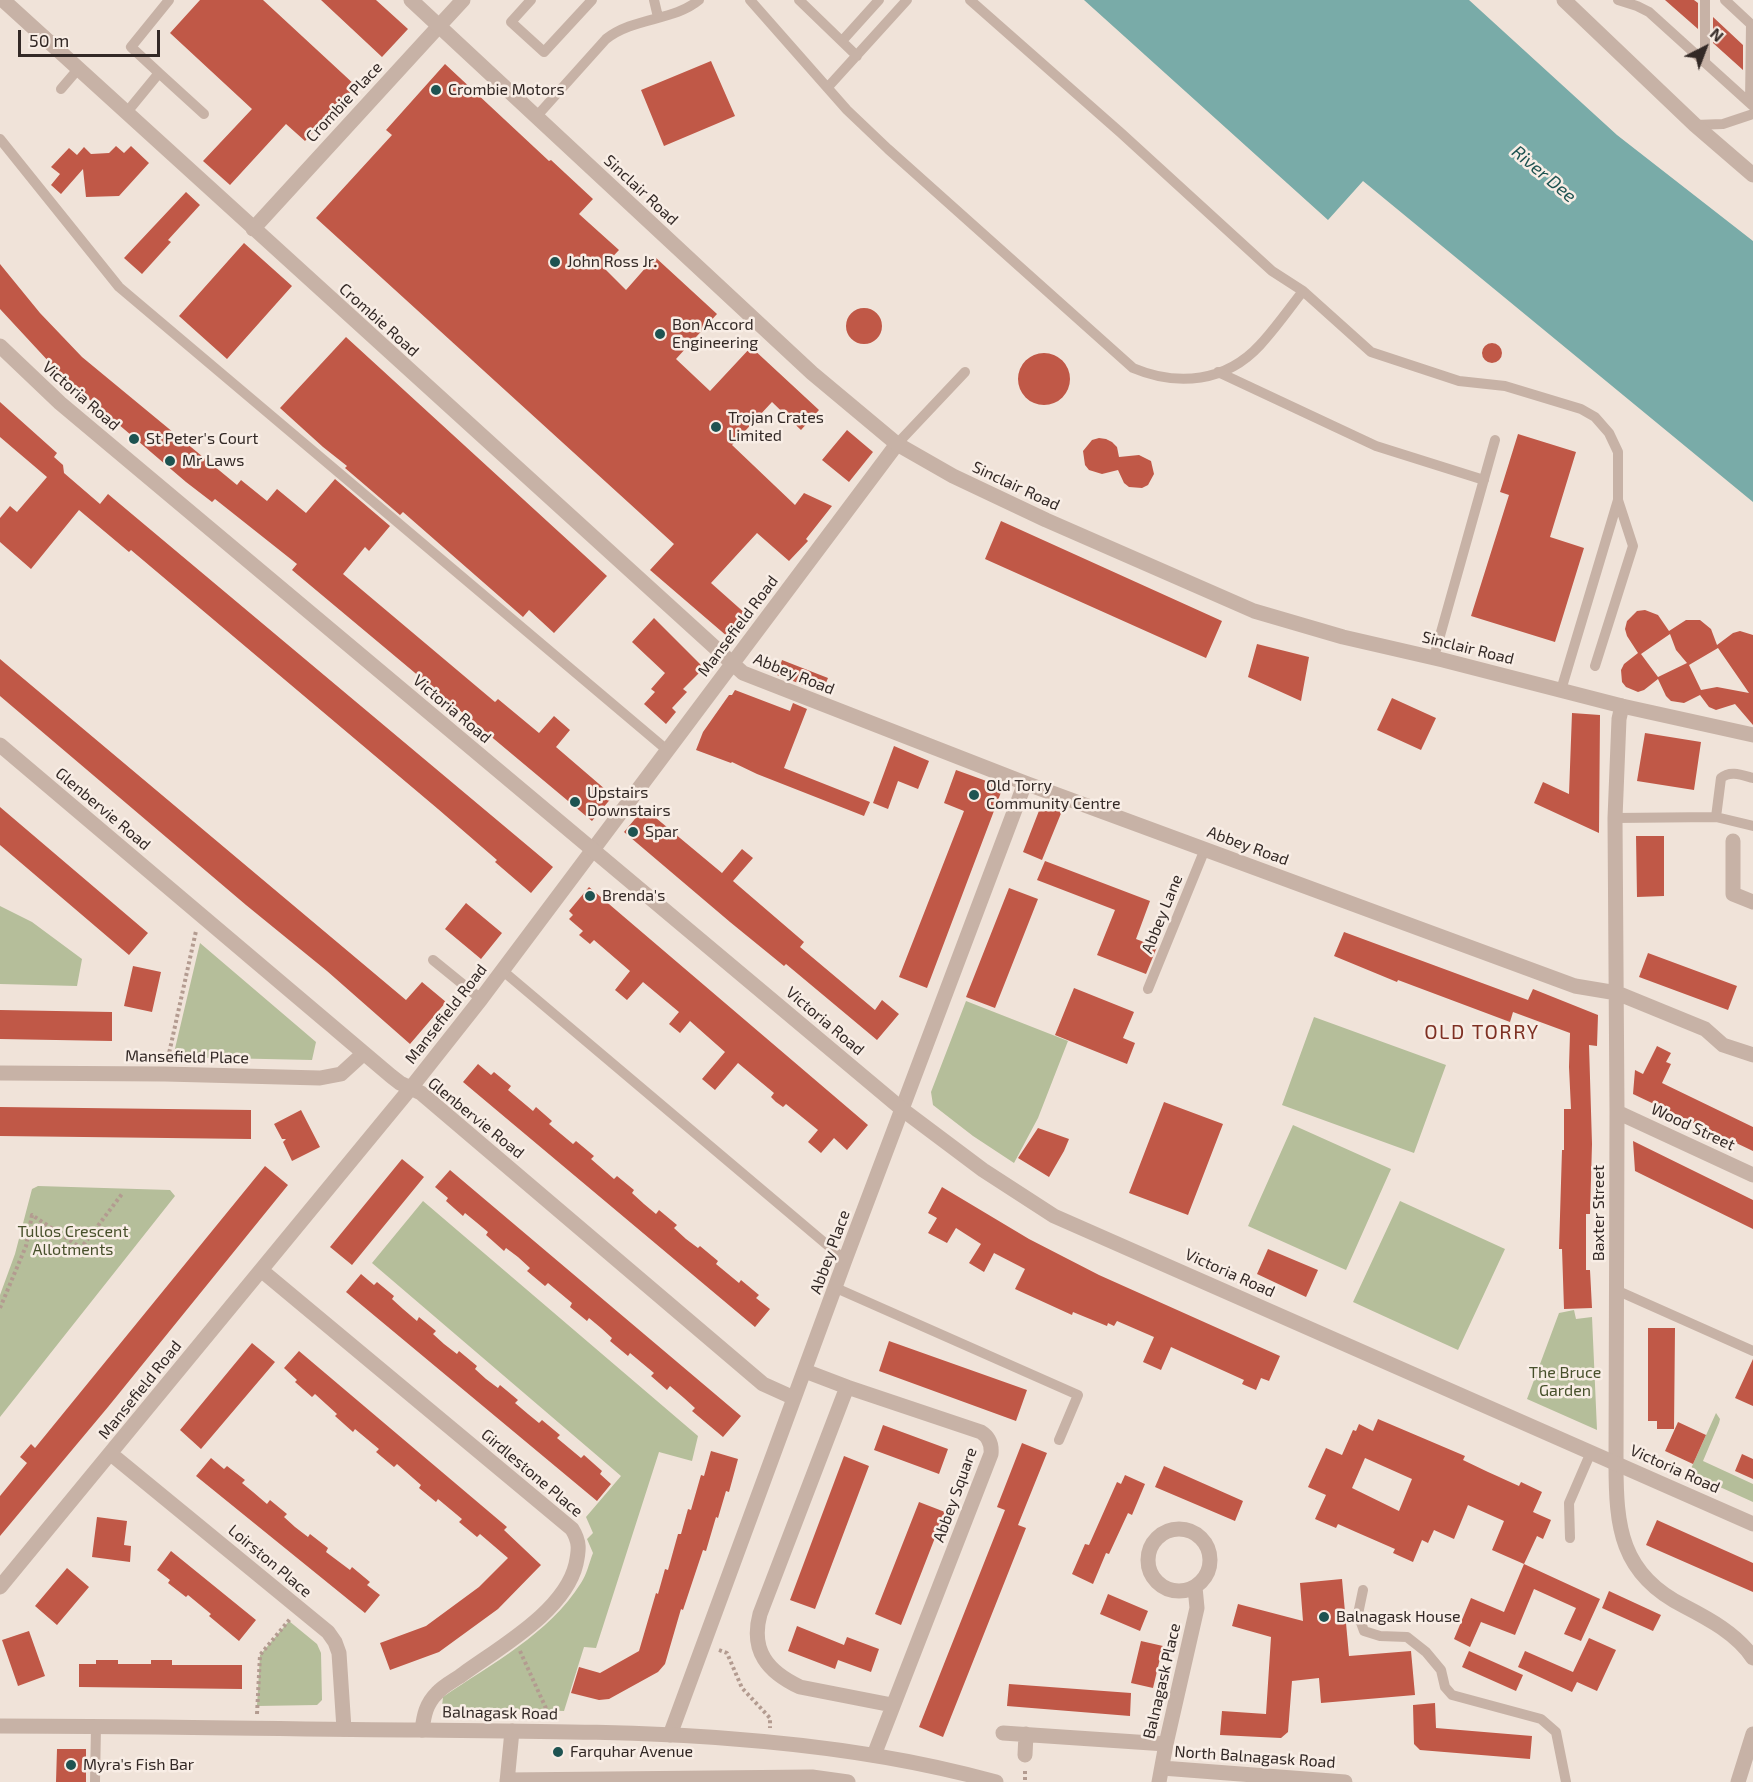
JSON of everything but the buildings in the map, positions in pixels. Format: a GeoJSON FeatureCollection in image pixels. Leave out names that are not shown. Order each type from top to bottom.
{"type":"FeatureCollection","features":[{"type":"Feature","properties":{"kind":"street","name":"Crombie Road"},"geometry":{"type":"LineString","coordinates":[[3,0],[731,665]]}},
{"type":"Feature","properties":{"kind":"street","name":"Sinclair Road"},"geometry":{"type":"LineString","coordinates":[[411,0],[812,373],[897,444],[953,476],[1046,520],[1254,611],[1343,637],[1434,657],[1622,706],[1753,735]]}},
{"type":"Feature","properties":{"kind":"street","name":"Crombie Place"},"geometry":{"type":"LineString","coordinates":[[253,229],[463,0]]}},
{"type":"Feature","properties":{"kind":"street"},"geometry":{"type":"LineString","coordinates":[[1564,0],[1695,125],[1753,175]]}},
{"type":"Feature","properties":{"kind":"street","name":"Victoria Road"},"geometry":{"type":"LineString","coordinates":[[0,346],[60,403],[903,1110],[983,1170],[1054,1216],[1753,1524]]}},
{"type":"Feature","properties":{"kind":"street","name":"Mansefield Road"},"geometry":{"type":"LineString","coordinates":[[0,1587],[410,1089],[503,971],[897,444]]}},
{"type":"Feature","properties":{"kind":"street","name":"Abbey Road"},"geometry":{"type":"LineString","coordinates":[[731,665],[743,673],[1025,783],[1575,986],[1617,993],[1705,1029],[1723,1044],[1753,1055]]}},
{"type":"Feature","properties":{"kind":"street","name":"Baxter Street"},"geometry":{"type":"LineString","coordinates":[[1622,706],[1619,719],[1615,818],[1616,1506],[1619,1529],[1626,1548],[1648,1582],[1660,1593],[1718,1625],[1753,1658]]}},
{"type":"Feature","properties":{"kind":"street","name":"Glenbervie Road"},"geometry":{"type":"LineString","coordinates":[[0,746],[400,1083],[421,1093],[763,1384],[795,1398]]}},
{"type":"Feature","properties":{"kind":"street","name":"Abbey Place"},"geometry":{"type":"LineString","coordinates":[[670,1735],[845,1260],[1025,783]]}},
{"type":"Feature","properties":{"kind":"street"},"geometry":{"type":"LineString","coordinates":[[1733,841],[1733,894],[1753,902]]}},
{"type":"Feature","properties":{"kind":"street","name":"Mansefield Place"},"geometry":{"type":"LineString","coordinates":[[0,1073],[320,1078],[341,1074],[364,1053]]}},
{"type":"Feature","properties":{"kind":"street","name":"Wood Street"},"geometry":{"type":"LineString","coordinates":[[1617,1112],[1753,1175]]}},
{"type":"Feature","properties":{"kind":"street","name":"Girdlestone Place"},"geometry":{"type":"LineString","coordinates":[[261,1270],[572,1529],[578,1539],[580,1549],[574,1574],[561,1596],[535,1621],[437,1692],[424,1711],[422,1730]]}},
{"type":"Feature","properties":{"kind":"street","name":"Abbey Square"},"geometry":{"type":"LineString","coordinates":[[805,1371],[981,1432],[989,1438],[992,1449],[874,1755]]}},
{"type":"Feature","properties":{"kind":"street"},"geometry":{"type":"LineString","coordinates":[[847,1387],[760,1614],[756,1640],[766,1661],[786,1680],[800,1687],[892,1705]]}},
{"type":"Feature","properties":{"kind":"street","name":"Loirston Place"},"geometry":{"type":"LineString","coordinates":[[111,1454],[328,1632],[339,1653],[344,1729]]}},
{"type":"Feature","properties":{"kind":"street"},"geometry":{"type":"LineString","coordinates":[[1177,1528],[1187,1530],[1197,1534],[1205,1542],[1210,1552],[1211,1563],[1207,1574],[1195,1587],[1185,1591],[1173,1591],[1163,1587],[1155,1580],[1148,1567],[1151,1545],[1166,1531],[1177,1528]]}},
{"type":"Feature","properties":{"kind":"street","name":"Balnagask Place"},"geometry":{"type":"LineString","coordinates":[[1161,1775],[1197,1608],[1195,1587]]}},
{"type":"Feature","properties":{"kind":"street","name":"Balnagask Road"},"geometry":{"type":"LineString","coordinates":[[0,1726],[554,1731],[670,1735],[874,1755],[996,1782]]}},
{"type":"Feature","properties":{"kind":"street"},"geometry":{"type":"LineString","coordinates":[[512,1731],[507,1781],[812,1777],[848,1782]]}},
{"type":"Feature","properties":{"kind":"street","name":"North Balnagask Road"},"geometry":{"type":"LineString","coordinates":[[1003,1733],[1166,1744]]}},
{"type":"Feature","properties":{"kind":"street"},"geometry":{"type":"LineString","coordinates":[[1025,1755],[1026,1734]]}},
{"type":"Feature","properties":{"kind":"street"},"geometry":{"type":"LineString","coordinates":[[1738,1782],[1753,1734]]}},
{"type":"Feature","properties":{"kind":"street","name":"North Balnagask Road"},"geometry":{"type":"LineString","coordinates":[[1161,1775],[1345,1782]]}},
{"type":"Feature","properties":{"kind":"lane"},"geometry":{"type":"LineString","coordinates":[[169,0],[130,47],[204,114]]}},
{"type":"Feature","properties":{"kind":"lane"},"geometry":{"type":"LineString","coordinates":[[531,0],[511,22],[544,52],[592,0]]}},
{"type":"Feature","properties":{"kind":"lane"},"geometry":{"type":"LineString","coordinates":[[654,0],[658,17]]}},
{"type":"Feature","properties":{"kind":"lane"},"geometry":{"type":"LineString","coordinates":[[536,117],[606,39],[617,30],[688,9],[699,0]]}},
{"type":"Feature","properties":{"kind":"lane"},"geometry":{"type":"LineString","coordinates":[[750,0],[847,110],[1133,368],[1149,375],[1174,380],[1197,379],[1218,372],[1244,360],[1260,345],[1303,291]]}},
{"type":"Feature","properties":{"kind":"lane"},"geometry":{"type":"LineString","coordinates":[[799,0],[857,56]]}},
{"type":"Feature","properties":{"kind":"lane"},"geometry":{"type":"LineString","coordinates":[[842,41],[879,0]]}},
{"type":"Feature","properties":{"kind":"lane"},"geometry":{"type":"LineString","coordinates":[[828,87],[907,0]]}},
{"type":"Feature","properties":{"kind":"lane"},"geometry":{"type":"LineString","coordinates":[[969,0],[1121,133],[1272,271],[1303,291],[1371,352],[1459,381],[1505,386],[1581,409],[1595,417],[1609,433],[1618,452],[1618,500],[1561,690]]}},
{"type":"Feature","properties":{"kind":"lane"},"geometry":{"type":"LineString","coordinates":[[1618,0],[1649,12],[1752,108]]}},
{"type":"Feature","properties":{"kind":"lane"},"geometry":{"type":"LineString","coordinates":[[1705,0],[1705,63]]}},
{"type":"Feature","properties":{"kind":"lane"},"geometry":{"type":"LineString","coordinates":[[1725,0],[1752,25],[1752,108]]}},
{"type":"Feature","properties":{"kind":"lane"},"geometry":{"type":"LineString","coordinates":[[61,89],[78,68]]}},
{"type":"Feature","properties":{"kind":"lane"},"geometry":{"type":"LineString","coordinates":[[128,112],[159,73]]}},
{"type":"Feature","properties":{"kind":"lane"},"geometry":{"type":"LineString","coordinates":[[1695,125],[1723,124],[1752,108]]}},
{"type":"Feature","properties":{"kind":"lane"},"geometry":{"type":"LineString","coordinates":[[0,139],[119,287],[667,750]]}},
{"type":"Feature","properties":{"kind":"lane"},"geometry":{"type":"LineString","coordinates":[[897,444],[965,372]]}},
{"type":"Feature","properties":{"kind":"lane"},"geometry":{"type":"LineString","coordinates":[[1218,372],[1376,446],[1484,480]]}},
{"type":"Feature","properties":{"kind":"lane"},"geometry":{"type":"LineString","coordinates":[[1434,657],[1496,440]]}},
{"type":"Feature","properties":{"kind":"lane"},"geometry":{"type":"LineString","coordinates":[[1595,666],[1633,546],[1618,500]]}},
{"type":"Feature","properties":{"kind":"lane"},"geometry":{"type":"LineString","coordinates":[[1716,817],[1721,778],[1725,774],[1732,773],[1753,778]]}},
{"type":"Feature","properties":{"kind":"lane"},"geometry":{"type":"LineString","coordinates":[[1615,818],[1716,817],[1753,826]]}},
{"type":"Feature","properties":{"kind":"lane","name":"Abbey Lane"},"geometry":{"type":"LineString","coordinates":[[1148,989],[1205,849]]}},
{"type":"Feature","properties":{"kind":"lane"},"geometry":{"type":"LineString","coordinates":[[434,960],[481,999]]}},
{"type":"Feature","properties":{"kind":"lane"},"geometry":{"type":"LineString","coordinates":[[503,971],[845,1260]]}},
{"type":"Feature","properties":{"kind":"lane"},"geometry":{"type":"LineString","coordinates":[[836,1288],[1078,1395],[1059,1440]]}},
{"type":"Feature","properties":{"kind":"lane"},"geometry":{"type":"LineString","coordinates":[[1616,1290],[1753,1351]]}},
{"type":"Feature","properties":{"kind":"lane"},"geometry":{"type":"LineString","coordinates":[[1570,1538],[1569,1503],[1591,1452]]}},
{"type":"Feature","properties":{"kind":"lane"},"geometry":{"type":"LineString","coordinates":[[1364,1590],[1358,1614],[1364,1631],[1380,1636],[1407,1637],[1426,1652],[1441,1670],[1445,1688],[1452,1695],[1541,1719],[1556,1732],[1566,1782]]}},
{"type":"Feature","properties":{"kind":"lane"},"geometry":{"type":"LineString","coordinates":[[95,1782],[96,1726]]}},
{"type":"Feature","properties":{"kind":"path"},"geometry":{"type":"LineString","coordinates":[[165,1074],[199,914]]}},
{"type":"Feature","properties":{"kind":"path"},"geometry":{"type":"LineString","coordinates":[[0,1308],[26,1246],[32,1215],[81,1248],[122,1194]]}},
{"type":"Feature","properties":{"kind":"path"},"geometry":{"type":"LineString","coordinates":[[256,1727],[260,1655],[299,1608]]}},
{"type":"Feature","properties":{"kind":"path"},"geometry":{"type":"LineString","coordinates":[[514,1637],[554,1731]]}},
{"type":"Feature","properties":{"kind":"path"},"geometry":{"type":"LineString","coordinates":[[705,1643],[727,1653],[742,1688],[770,1718],[770,1743]]}},
{"type":"Feature","properties":{"kind":"green space"},"geometry":{"type":"Polygon","coordinates":[[[0,906],[32,922],[82,959],[77,986],[0,984],[0,906]]]}},
{"type":"Feature","properties":{"kind":"green space"},"geometry":{"type":"Polygon","coordinates":[[[200,943],[316,1042],[312,1060],[173,1057],[200,943]]]}},
{"type":"Feature","properties":{"kind":"green space"},"geometry":{"type":"Polygon","coordinates":[[[966,1001],[1068,1041],[1038,1118],[1014,1163],[973,1136],[933,1105],[931,1092],[966,1001]]]}},
{"type":"Feature","properties":{"kind":"green space"},"geometry":{"type":"Polygon","coordinates":[[[1314,1017],[1446,1065],[1414,1153],[1282,1105],[1314,1017]]]}},
{"type":"Feature","properties":{"kind":"green space"},"geometry":{"type":"Polygon","coordinates":[[[1293,1125],[1391,1169],[1346,1270],[1248,1226],[1293,1125]]]}},
{"type":"Feature","properties":{"kind":"green space","name":"Tullos Crescent Allotments"},"geometry":{"type":"Polygon","coordinates":[[[38,1186],[170,1190],[175,1196],[0,1417],[0,1295],[15,1254],[32,1189],[38,1186]]]}},
{"type":"Feature","properties":{"kind":"green space"},"geometry":{"type":"Polygon","coordinates":[[[423,1201],[698,1436],[692,1461],[659,1452],[596,1648],[584,1647],[564,1711],[442,1707],[443,1697],[518,1647],[553,1618],[568,1601],[583,1580],[593,1553],[587,1539],[593,1533],[586,1517],[621,1476],[372,1263],[423,1201]]]}},
{"type":"Feature","properties":{"kind":"green space"},"geometry":{"type":"Polygon","coordinates":[[[1400,1201],[1505,1249],[1458,1350],[1353,1302],[1400,1201]]]}},
{"type":"Feature","properties":{"kind":"green space","name":"The Bruce Garden"},"geometry":{"type":"Polygon","coordinates":[[[1574,1310],[1576,1319],[1592,1317],[1597,1430],[1527,1399],[1559,1313],[1574,1310]]]}},
{"type":"Feature","properties":{"kind":"green space"},"geometry":{"type":"Polygon","coordinates":[[[1716,1413],[1720,1419],[1719,1423],[1703,1461],[1753,1484],[1753,1502],[1689,1473],[1716,1413]]]}},
{"type":"Feature","properties":{"kind":"green space"},"geometry":{"type":"Polygon","coordinates":[[[289,1621],[317,1644],[321,1653],[322,1700],[317,1705],[257,1706],[260,1655],[289,1621]]]}},
{"type":"Feature","properties":{"kind":"water","name":"River Dee"},"geometry":{"type":"Polygon","coordinates":[[[1084,0],[1469,0],[1617,135],[1753,241],[1753,502],[1363,181],[1328,220],[1084,0]]]}},
{"type":"Feature","properties":{"kind":"place","name":"Crombie Motors"},"geometry":{"type":"Point","coordinates":[436,90]}},
{"type":"Feature","properties":{"kind":"place","name":"John Ross Jr."},"geometry":{"type":"Point","coordinates":[555,262]}},
{"type":"Feature","properties":{"kind":"place","name":"Bon Accord Engineering"},"geometry":{"type":"Point","coordinates":[660,334]}},
{"type":"Feature","properties":{"kind":"place","name":"Trojan Crates Limited"},"geometry":{"type":"Point","coordinates":[716,427]}},
{"type":"Feature","properties":{"kind":"place","name":"St Peter's Court"},"geometry":{"type":"Point","coordinates":[134,439]}},
{"type":"Feature","properties":{"kind":"place","name":"Mr Laws"},"geometry":{"type":"Point","coordinates":[170,461]}},
{"type":"Feature","properties":{"kind":"place","name":"Old Torry Community Centre"},"geometry":{"type":"Point","coordinates":[974,795]}},
{"type":"Feature","properties":{"kind":"place","name":"Upstairs Downstairs"},"geometry":{"type":"Point","coordinates":[575,802]}},
{"type":"Feature","properties":{"kind":"place","name":"Spar"},"geometry":{"type":"Point","coordinates":[633,832]}},
{"type":"Feature","properties":{"kind":"place","name":"Brenda's"},"geometry":{"type":"Point","coordinates":[590,896]}},
{"type":"Feature","properties":{"kind":"place","name":"Balnagask House"},"geometry":{"type":"Point","coordinates":[1324,1617]}},
{"type":"Feature","properties":{"kind":"place","name":"Farquhar Avenue"},"geometry":{"type":"Point","coordinates":[558,1752]}},
{"type":"Feature","properties":{"kind":"place","name":"Myra's Fish Bar"},"geometry":{"type":"Point","coordinates":[71,1765]}},
{"type":"Feature","properties":{"kind":"district","name":"OLD TORRY"},"geometry":{"type":"Point","coordinates":[1482,1032]}}]}
